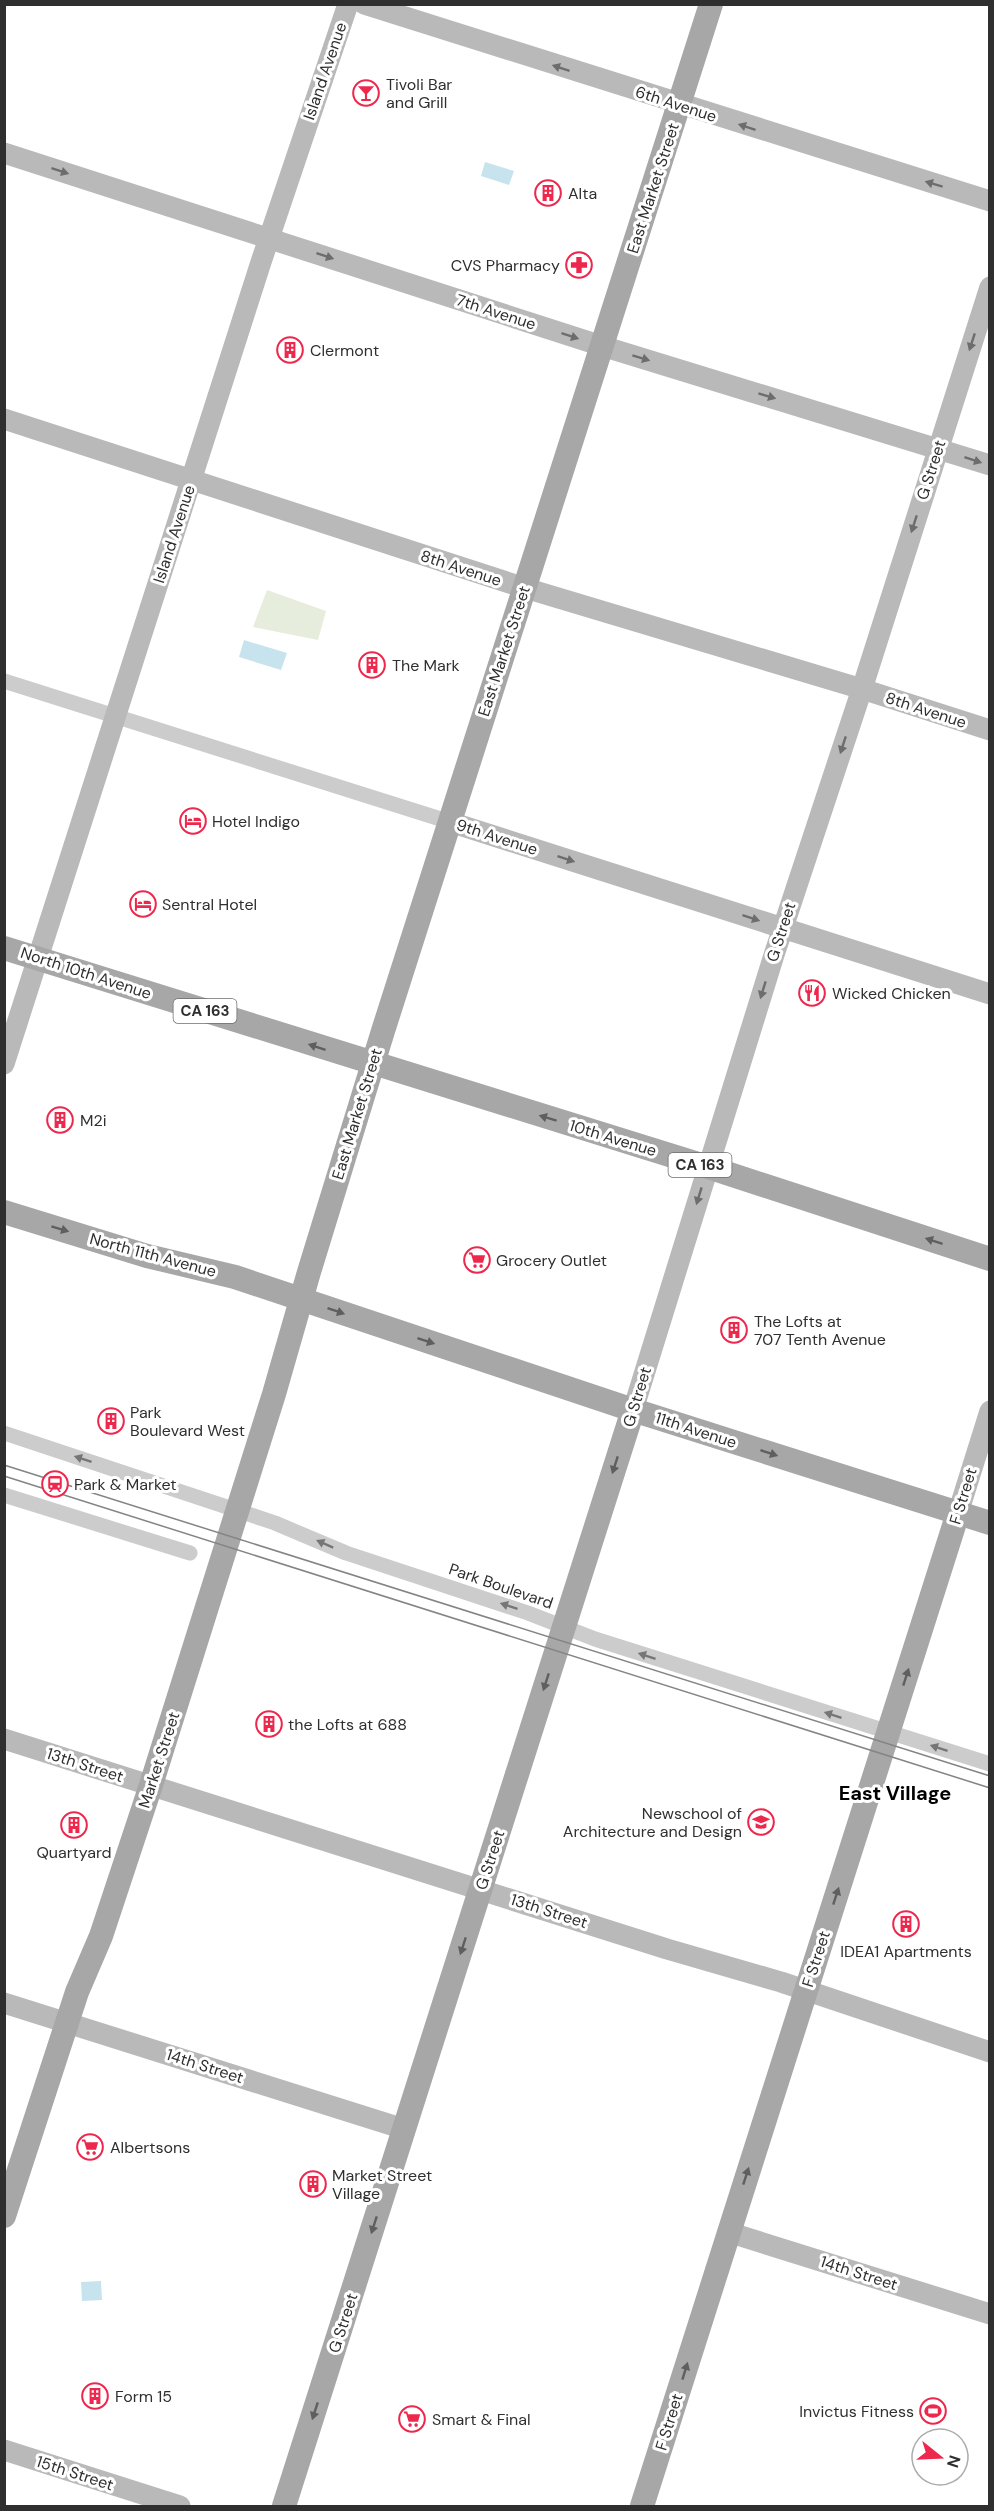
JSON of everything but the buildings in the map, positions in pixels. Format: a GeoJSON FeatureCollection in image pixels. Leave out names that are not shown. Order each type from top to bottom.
{"type":"FeatureCollection","features":[{"type":"Feature","properties":{"kind":"main road","name":"East Market Street"},"geometry":{"type":"LineString","coordinates":[[301,1299],[373,1064],[711,4]]}},
{"type":"Feature","properties":{"kind":"main road","name":"North 10th Avenue"},"geometry":{"type":"LineString","coordinates":[[4,948],[373,1064]]}},
{"type":"Feature","properties":{"kind":"main road","name":"10th Avenue"},"geometry":{"type":"LineString","coordinates":[[373,1064],[708,1167],[990,1259]]}},
{"type":"Feature","properties":{"kind":"main road","name":"North 11th Avenue"},"geometry":{"type":"LineString","coordinates":[[4,1212],[147,1256],[235,1277],[301,1299]]}},
{"type":"Feature","properties":{"kind":"main road","name":"11th Avenue"},"geometry":{"type":"LineString","coordinates":[[301,1299],[633,1410],[990,1523]]}},
{"type":"Feature","properties":{"kind":"main road","name":"Market Street"},"geometry":{"type":"LineString","coordinates":[[4,2216],[76,1992],[101,1936],[151,1785],[238,1511],[301,1299]]}},
{"type":"Feature","properties":{"kind":"main road","name":"G Street"},"geometry":{"type":"LineString","coordinates":[[285,2506],[633,1410]]}},
{"type":"Feature","properties":{"kind":"main road","name":"F Street"},"geometry":{"type":"LineString","coordinates":[[642,2506],[958,1513]]}},
{"type":"Feature","properties":{"kind":"street","name":"Island Avenue"},"geometry":{"type":"LineString","coordinates":[[4,1064],[269,238],[348,4]]}},
{"type":"Feature","properties":{"kind":"street","name":"6th Avenue"},"geometry":{"type":"LineString","coordinates":[[364,4],[990,201]]}},
{"type":"Feature","properties":{"kind":"street","name":"7th Avenue"},"geometry":{"type":"LineString","coordinates":[[4,153],[602,346],[990,465]]}},
{"type":"Feature","properties":{"kind":"street","name":"G Street"},"geometry":{"type":"LineString","coordinates":[[633,1410],[783,928],[990,287]]}},
{"type":"Feature","properties":{"kind":"street","name":"8th Avenue"},"geometry":{"type":"LineString","coordinates":[[4,419],[525,588],[862,689],[990,730]]}},
{"type":"Feature","properties":{"kind":"street","name":"9th Avenue"},"geometry":{"type":"LineString","coordinates":[[4,681],[990,994]]}},
{"type":"Feature","properties":{"kind":"street","name":"F Street"},"geometry":{"type":"LineString","coordinates":[[958,1513],[990,1411]]}},
{"type":"Feature","properties":{"kind":"street","name":"Park Boulevard"},"geometry":{"type":"LineString","coordinates":[[4,1433],[297,1531],[346,1553],[564,1626],[595,1639],[990,1764]]}},
{"type":"Feature","properties":{"kind":"street"},"geometry":{"type":"LineString","coordinates":[[4,1495],[190,1552]]}},
{"type":"Feature","properties":{"kind":"street","name":"13th Street"},"geometry":{"type":"LineString","coordinates":[[4,1739],[667,1949],[781,1982],[990,2052]]}},
{"type":"Feature","properties":{"kind":"street","name":"14th Street"},"geometry":{"type":"LineString","coordinates":[[4,2003],[405,2129]]}},
{"type":"Feature","properties":{"kind":"street","name":"14th Street"},"geometry":{"type":"LineString","coordinates":[[728,2232],[990,2314]]}},
{"type":"Feature","properties":{"kind":"street","name":"15th Street"},"geometry":{"type":"LineString","coordinates":[[4,2450],[180,2506]]}},
{"type":"Feature","properties":{"kind":"green space"},"geometry":{"type":"Polygon","coordinates":[[[267,590],[326,611],[318,640],[253,627],[267,590]]]}},
{"type":"Feature","properties":{"kind":"water"},"geometry":{"type":"Polygon","coordinates":[[[485,162],[514,171],[509,185],[481,176],[485,162]]]}},
{"type":"Feature","properties":{"kind":"water"},"geometry":{"type":"Polygon","coordinates":[[[244,640],[287,653],[281,670],[239,657],[244,640]]]}},
{"type":"Feature","properties":{"kind":"water"},"geometry":{"type":"Polygon","coordinates":[[[101,2281],[102,2300],[82,2301],[81,2282],[101,2281]]]}},
{"type":"Feature","properties":{"kind":"tram line"},"geometry":{"type":"LineString","coordinates":[[4,1465],[990,1776]]}},
{"type":"Feature","properties":{"kind":"tram line"},"geometry":{"type":"LineString","coordinates":[[4,1476],[990,1788]]}},
{"type":"Feature","properties":{"kind":"place","name":"Tivoli Bar and Grill"},"geometry":{"type":"Point","coordinates":[366,93]}},
{"type":"Feature","properties":{"kind":"place","name":"Alta"},"geometry":{"type":"Point","coordinates":[548,193]}},
{"type":"Feature","properties":{"kind":"place","name":"CVS Pharmacy"},"geometry":{"type":"Point","coordinates":[579,265]}},
{"type":"Feature","properties":{"kind":"place","name":"Clermont"},"geometry":{"type":"Point","coordinates":[290,350]}},
{"type":"Feature","properties":{"kind":"place","name":"The Mark"},"geometry":{"type":"Point","coordinates":[372,665]}},
{"type":"Feature","properties":{"kind":"place","name":"Hotel Indigo"},"geometry":{"type":"Point","coordinates":[193,821]}},
{"type":"Feature","properties":{"kind":"place","name":"Sentral Hotel"},"geometry":{"type":"Point","coordinates":[143,904]}},
{"type":"Feature","properties":{"kind":"place","name":"Wicked Chicken"},"geometry":{"type":"Point","coordinates":[812,993]}},
{"type":"Feature","properties":{"kind":"place","name":"M2i"},"geometry":{"type":"Point","coordinates":[60,1120]}},
{"type":"Feature","properties":{"kind":"place","name":"Grocery Outlet"},"geometry":{"type":"Point","coordinates":[477,1260]}},
{"type":"Feature","properties":{"kind":"place","name":"The Lofts at 707 Tenth Avenue"},"geometry":{"type":"Point","coordinates":[734,1330]}},
{"type":"Feature","properties":{"kind":"place","name":"Park Boulevard West"},"geometry":{"type":"Point","coordinates":[111,1421]}},
{"type":"Feature","properties":{"kind":"place","name":"Park & Market"},"geometry":{"type":"Point","coordinates":[55,1484]}},
{"type":"Feature","properties":{"kind":"place","name":"the Lofts at 688"},"geometry":{"type":"Point","coordinates":[269,1724]}},
{"type":"Feature","properties":{"kind":"place","name":"Newschool of Architecture and Design"},"geometry":{"type":"Point","coordinates":[761,1822]}},
{"type":"Feature","properties":{"kind":"place","name":"Quartyard"},"geometry":{"type":"Point","coordinates":[74,1825]}},
{"type":"Feature","properties":{"kind":"place","name":"IDEA1 Apartments"},"geometry":{"type":"Point","coordinates":[906,1924]}},
{"type":"Feature","properties":{"kind":"place","name":"Albertsons"},"geometry":{"type":"Point","coordinates":[90,2147]}},
{"type":"Feature","properties":{"kind":"place","name":"Market Street Village"},"geometry":{"type":"Point","coordinates":[313,2184]}},
{"type":"Feature","properties":{"kind":"place","name":"Form 15"},"geometry":{"type":"Point","coordinates":[95,2396]}},
{"type":"Feature","properties":{"kind":"place","name":"Invictus Fitness"},"geometry":{"type":"Point","coordinates":[933,2411]}},
{"type":"Feature","properties":{"kind":"place","name":"Smart & Final"},"geometry":{"type":"Point","coordinates":[412,2419]}},
{"type":"Feature","properties":{"kind":"district","name":"East Village"},"geometry":{"type":"Point","coordinates":[895,1793]}}]}
